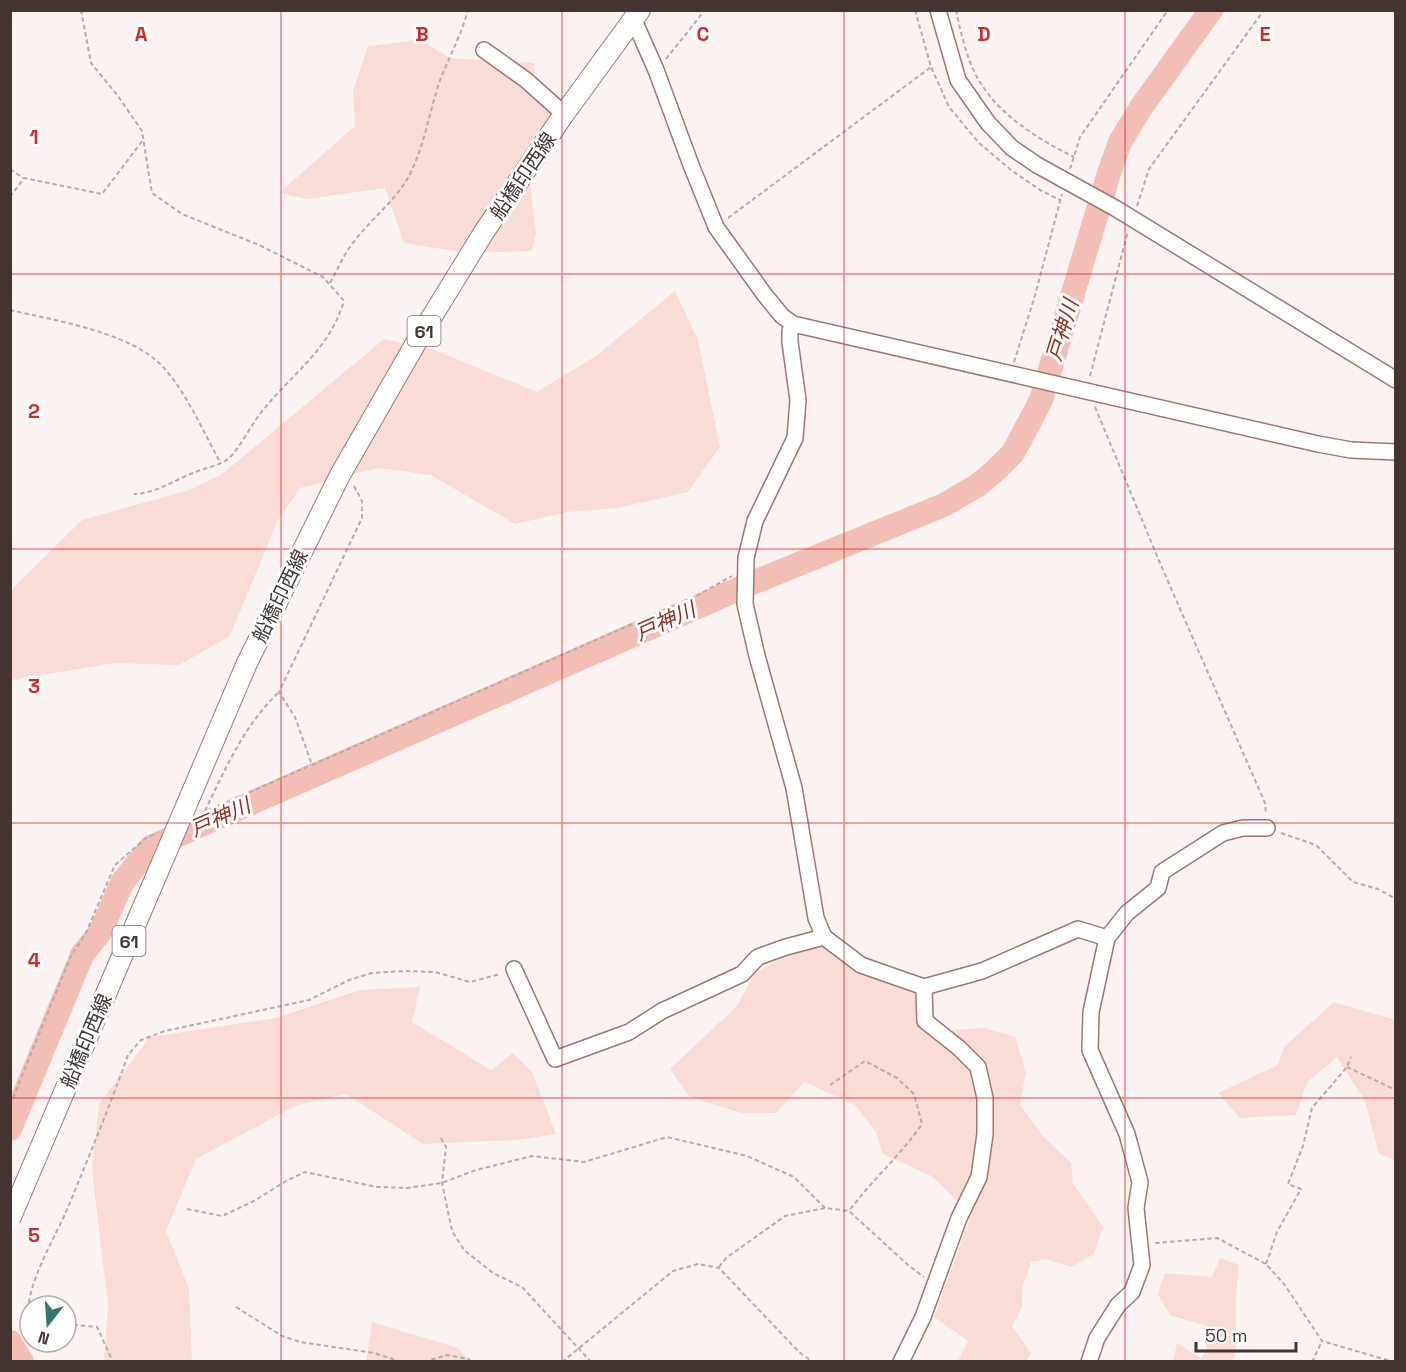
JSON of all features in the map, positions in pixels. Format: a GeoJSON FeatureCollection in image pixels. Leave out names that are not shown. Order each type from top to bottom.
{"type":"FeatureCollection","features":[{"type":"Feature","properties":{"kind":"main road","name":"船橋印西線"},"geometry":{"type":"LineString","coordinates":[[10,1219],[247,663],[340,475],[417,341],[484,232],[634,13]]}},
{"type":"Feature","properties":{"kind":"street"},"geometry":{"type":"LineString","coordinates":[[938,10],[958,80],[988,123],[1012,148],[1037,165],[1115,208],[1395,380]]}},
{"type":"Feature","properties":{"kind":"street"},"geometry":{"type":"LineString","coordinates":[[634,13],[716,227],[764,294],[782,316],[793,324],[1318,444],[1351,450],[1395,452]]}},
{"type":"Feature","properties":{"kind":"street"},"geometry":{"type":"LineString","coordinates":[[484,50],[526,80],[564,114]]}},
{"type":"Feature","properties":{"kind":"street"},"geometry":{"type":"LineString","coordinates":[[793,324],[790,331],[790,342],[798,400],[795,438],[755,521],[744,573],[745,604],[757,656],[795,788],[816,918],[824,937],[861,965],[924,987],[982,971],[1078,929],[1107,938]]}},
{"type":"Feature","properties":{"kind":"street"},"geometry":{"type":"LineString","coordinates":[[1089,1362],[1097,1338],[1118,1305],[1132,1293],[1142,1265],[1136,1208],[1140,1182],[1127,1134],[1090,1050],[1091,1012],[1107,938],[1127,913],[1158,888],[1162,872],[1223,833],[1243,828],[1267,828]]}},
{"type":"Feature","properties":{"kind":"street"},"geometry":{"type":"LineString","coordinates":[[514,969],[555,1059],[629,1032],[662,1011],[742,974],[758,957],[824,937]]}},
{"type":"Feature","properties":{"kind":"street"},"geometry":{"type":"LineString","coordinates":[[901,1362],[923,1317],[959,1218],[979,1177],[985,1134],[985,1098],[978,1066],[925,1021],[924,987]]}},
{"type":"Feature","properties":{"kind":"path"},"geometry":{"type":"LineString","coordinates":[[81,10],[91,63],[142,131],[152,193],[182,214],[260,245],[323,277],[344,301],[339,316],[321,348],[260,413],[228,459],[146,494],[134,494]]}},
{"type":"Feature","properties":{"kind":"path"},"geometry":{"type":"LineString","coordinates":[[330,283],[349,247],[375,216],[394,198],[410,174],[440,82],[468,10]]}},
{"type":"Feature","properties":{"kind":"path"},"geometry":{"type":"LineString","coordinates":[[656,70],[705,10]]}},
{"type":"Feature","properties":{"kind":"path"},"geometry":{"type":"LineString","coordinates":[[956,10],[963,42],[974,71],[995,102],[1026,130],[1074,158]]}},
{"type":"Feature","properties":{"kind":"path"},"geometry":{"type":"LineString","coordinates":[[1134,214],[1149,169],[1264,10]]}},
{"type":"Feature","properties":{"kind":"path"},"geometry":{"type":"LineString","coordinates":[[716,227],[931,67]]}},
{"type":"Feature","properties":{"kind":"path"},"geometry":{"type":"LineString","coordinates":[[10,170],[24,178],[102,194],[143,140]]}},
{"type":"Feature","properties":{"kind":"path"},"geometry":{"type":"LineString","coordinates":[[10,196],[24,178]]}},
{"type":"Feature","properties":{"kind":"path"},"geometry":{"type":"LineString","coordinates":[[1130,225],[1090,391],[1093,401],[1265,803],[1267,828],[1316,845],[1353,882],[1378,889],[1395,898]]}},
{"type":"Feature","properties":{"kind":"path"},"geometry":{"type":"LineString","coordinates":[[10,310],[123,340],[151,357],[175,382],[220,462]]}},
{"type":"Feature","properties":{"kind":"path"},"geometry":{"type":"LineString","coordinates":[[205,812],[222,774],[261,710],[279,692],[362,518],[362,501],[353,485],[340,475]]}},
{"type":"Feature","properties":{"kind":"path"},"geometry":{"type":"LineString","coordinates":[[279,692],[295,717],[312,765],[666,609],[735,575],[744,573]]}},
{"type":"Feature","properties":{"kind":"path"},"geometry":{"type":"LineString","coordinates":[[32,1294],[48,1246],[68,1208],[128,1055],[141,1040],[165,1032],[309,1000],[349,980],[372,974],[405,971],[435,972],[470,982],[514,969]]}},
{"type":"Feature","properties":{"kind":"path"},"geometry":{"type":"LineString","coordinates":[[1266,1264],[1277,1232],[1301,1189],[1288,1184],[1303,1146],[1312,1108],[1347,1067],[1352,1057]]}},
{"type":"Feature","properties":{"kind":"path"},"geometry":{"type":"LineString","coordinates":[[830,1085],[865,1061],[897,1078],[914,1094],[922,1124],[911,1141],[865,1189],[849,1211]]}},
{"type":"Feature","properties":{"kind":"path"},"geometry":{"type":"LineString","coordinates":[[1347,1067],[1395,1090]]}},
{"type":"Feature","properties":{"kind":"path"},"geometry":{"type":"LineString","coordinates":[[187,1209],[222,1216],[254,1202],[286,1181],[305,1172],[377,1187],[407,1188],[442,1183],[476,1170],[532,1156],[584,1162],[667,1137],[747,1156],[794,1177],[825,1209]]}},
{"type":"Feature","properties":{"kind":"path"},"geometry":{"type":"LineString","coordinates":[[441,1138],[446,1147],[442,1183],[452,1231],[464,1250],[493,1273],[522,1287],[591,1362]]}},
{"type":"Feature","properties":{"kind":"path"},"geometry":{"type":"LineString","coordinates":[[718,1268],[726,1258],[785,1216],[825,1209],[849,1211],[908,1265],[934,1283]]}},
{"type":"Feature","properties":{"kind":"path"},"geometry":{"type":"LineString","coordinates":[[1138,1244],[1217,1238],[1266,1264],[1284,1284],[1322,1341],[1394,1362]]}},
{"type":"Feature","properties":{"kind":"path"},"geometry":{"type":"LineString","coordinates":[[562,1362],[673,1270],[698,1264],[718,1268],[800,1352],[813,1362]]}},
{"type":"Feature","properties":{"kind":"path"},"geometry":{"type":"LineString","coordinates":[[236,1307],[282,1336],[300,1342],[374,1353],[402,1362]]}},
{"type":"Feature","properties":{"kind":"path"},"geometry":{"type":"LineString","coordinates":[[78,1325],[97,1327],[112,1362]]}},
{"type":"Feature","properties":{"kind":"path"},"geometry":{"type":"LineString","coordinates":[[1312,1362],[1322,1341]]}},
{"type":"Feature","properties":{"kind":"path"},"geometry":{"type":"LineString","coordinates":[[424,1362],[447,1355],[470,1360]]}},
{"type":"Feature","properties":{"kind":"shaded area"},"geometry":{"type":"Polygon","coordinates":[[[420,40],[450,58],[534,63],[534,98],[569,126],[530,184],[536,233],[532,251],[469,253],[404,243],[385,188],[307,199],[279,193],[355,126],[353,91],[368,46],[420,40]]]}},
{"type":"Feature","properties":{"kind":"shaded area"},"geometry":{"type":"Polygon","coordinates":[[[675,291],[698,340],[720,447],[688,492],[617,508],[568,512],[515,524],[431,475],[378,468],[300,488],[277,522],[230,636],[179,665],[115,663],[11,680],[11,590],[82,520],[186,491],[221,475],[384,339],[432,349],[537,392],[596,356],[675,291]]]}},
{"type":"Feature","properties":{"kind":"shaded area"},"geometry":{"type":"Polygon","coordinates":[[[818,938],[866,973],[919,996],[922,1032],[985,1028],[1015,1037],[1026,1072],[1020,1105],[1043,1136],[1071,1163],[1073,1184],[1103,1227],[1094,1254],[1071,1267],[1046,1259],[1031,1262],[1022,1289],[1022,1308],[1012,1326],[1031,1353],[1026,1361],[958,1361],[968,1341],[934,1317],[971,1215],[933,1177],[883,1154],[876,1132],[854,1104],[804,1082],[776,1113],[742,1113],[690,1097],[670,1069],[737,1006],[755,973],[818,938]]]}},
{"type":"Feature","properties":{"kind":"shaded area"},"geometry":{"type":"Polygon","coordinates":[[[420,987],[412,1022],[491,1070],[513,1053],[532,1072],[556,1134],[518,1140],[423,1144],[346,1094],[297,1105],[196,1159],[166,1231],[189,1288],[192,1361],[104,1361],[108,1306],[92,1170],[99,1104],[150,1037],[276,1018],[360,990],[420,987]]]}},
{"type":"Feature","properties":{"kind":"shaded area"},"geometry":{"type":"Polygon","coordinates":[[[1334,1002],[1395,1020],[1395,1160],[1379,1154],[1365,1101],[1337,1057],[1307,1082],[1296,1115],[1240,1118],[1218,1093],[1278,1065],[1284,1047],[1334,1002]]]}},
{"type":"Feature","properties":{"kind":"shaded area"},"geometry":{"type":"Polygon","coordinates":[[[1220,1258],[1239,1265],[1236,1296],[1236,1349],[1232,1361],[1173,1361],[1177,1343],[1201,1359],[1207,1348],[1204,1325],[1170,1315],[1158,1294],[1165,1273],[1212,1277],[1220,1258]]]}},
{"type":"Feature","properties":{"kind":"shaded area"},"geometry":{"type":"Polygon","coordinates":[[[372,1322],[458,1348],[470,1361],[366,1361],[372,1322]]]}},
{"type":"Feature","properties":{"kind":"waterway","name":"戸神川"},"geometry":{"type":"LineString","coordinates":[[10,1129],[82,955],[101,931],[123,881],[151,847],[752,583],[944,505],[978,485],[995,471],[1013,453],[1041,400],[1120,142],[1142,106],[1211,10]]}},
{"type":"Feature","properties":{"kind":"waterway","name":"戸神川"},"geometry":{"type":"LineString","coordinates":[[10,1342],[22,1362]]}}]}
